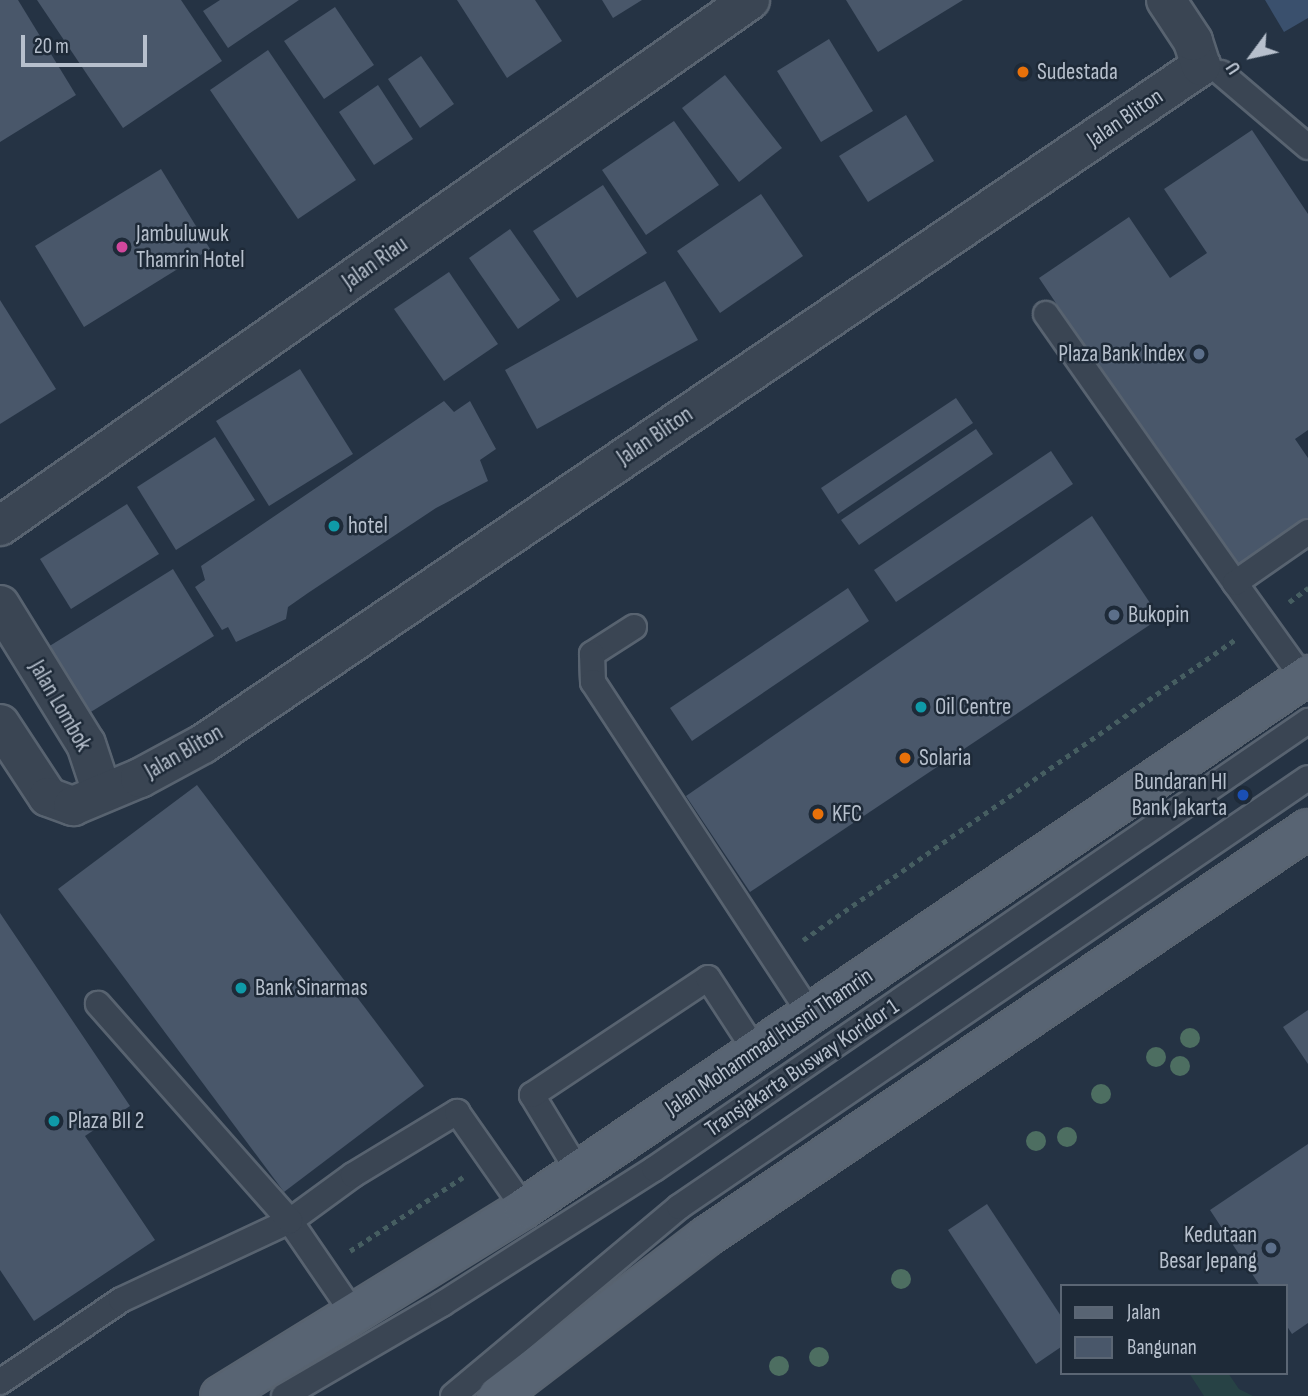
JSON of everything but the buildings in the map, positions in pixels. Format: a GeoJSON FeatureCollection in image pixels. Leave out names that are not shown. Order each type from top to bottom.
{"type":"FeatureCollection","features":[{"type":"Feature","properties":{"kind":"main road","name":"Jalan Mohammad Husni Thamrin"},"geometry":{"type":"LineString","coordinates":[[220,1396],[355,1316],[524,1208],[1305,676]]}},
{"type":"Feature","properties":{"kind":"main road"},"geometry":{"type":"LineString","coordinates":[[498,1396],[706,1237],[1308,829]]}},
{"type":"Feature","properties":{"kind":"street","name":"Jalan Riau"},"geometry":{"type":"LineString","coordinates":[[0,526],[750,0]]}},
{"type":"Feature","properties":{"kind":"street"},"geometry":{"type":"LineString","coordinates":[[1166,0],[1211,70]]}},
{"type":"Feature","properties":{"kind":"street","name":"Jalan Bliton"},"geometry":{"type":"LineString","coordinates":[[102,792],[141,778],[203,744],[1211,70]]}},
{"type":"Feature","properties":{"kind":"street","name":"Jalan Lombok"},"geometry":{"type":"LineString","coordinates":[[0,605],[86,744],[102,792]]}},
{"type":"Feature","properties":{"kind":"street"},"geometry":{"type":"LineString","coordinates":[[0,724],[48,797],[73,806],[102,792]]}},
{"type":"Feature","properties":{"kind":"lane"},"geometry":{"type":"LineString","coordinates":[[1211,70],[1308,147]]}},
{"type":"Feature","properties":{"kind":"lane"},"geometry":{"type":"LineString","coordinates":[[1046,314],[1235,583],[1305,676]]}},
{"type":"Feature","properties":{"kind":"lane"},"geometry":{"type":"LineString","coordinates":[[1235,583],[1308,532]]}},
{"type":"Feature","properties":{"kind":"lane"},"geometry":{"type":"LineString","coordinates":[[634,626],[592,654],[593,682],[811,1015]]}},
{"type":"Feature","properties":{"kind":"lane","name":"Transjakarta Busway Koridor 1"},"geometry":{"type":"LineString","coordinates":[[284,1396],[442,1304],[654,1169],[1308,721]]}},
{"type":"Feature","properties":{"kind":"lane","name":"Transjakarta Busway Koridor 1"},"geometry":{"type":"LineString","coordinates":[[453,1396],[679,1207],[1308,778]]}},
{"type":"Feature","properties":{"kind":"lane"},"geometry":{"type":"LineString","coordinates":[[578,1171],[532,1095],[708,978],[756,1052]]}},
{"type":"Feature","properties":{"kind":"lane"},"geometry":{"type":"LineString","coordinates":[[98,1004],[290,1221],[355,1316]]}},
{"type":"Feature","properties":{"kind":"lane"},"geometry":{"type":"LineString","coordinates":[[0,1382],[121,1300],[290,1221],[457,1112],[524,1208]]}},
{"type":"Feature","properties":{"kind":"path"},"geometry":{"type":"LineString","coordinates":[[775,960],[1308,588]]}},
{"type":"Feature","properties":{"kind":"path"},"geometry":{"type":"LineString","coordinates":[[323,1269],[490,1159]]}},
{"type":"Feature","properties":{"kind":"green space"},"geometry":{"type":"Polygon","coordinates":[[[1190,1375],[1229,1375],[1239,1389],[1253,1396],[1204,1396],[1190,1375]]]}},
{"type":"Feature","properties":{"kind":"water"},"geometry":{"type":"Polygon","coordinates":[[[1265,0],[1308,0],[1308,18],[1284,32],[1265,0]]]}},
{"type":"Feature","properties":{"kind":"place","name":"Sudestada"},"geometry":{"type":"Point","coordinates":[1023,72]}},
{"type":"Feature","properties":{"kind":"place","name":"Jambuluwuk Thamrin Hotel"},"geometry":{"type":"Point","coordinates":[122,247]}},
{"type":"Feature","properties":{"kind":"place","name":"Plaza Bank Index"},"geometry":{"type":"Point","coordinates":[1199,354]}},
{"type":"Feature","properties":{"kind":"place","name":"hotel"},"geometry":{"type":"Point","coordinates":[334,526]}},
{"type":"Feature","properties":{"kind":"place","name":"Bukopin"},"geometry":{"type":"Point","coordinates":[1114,615]}},
{"type":"Feature","properties":{"kind":"place","name":"Oil Centre"},"geometry":{"type":"Point","coordinates":[921,707]}},
{"type":"Feature","properties":{"kind":"place","name":"Solaria"},"geometry":{"type":"Point","coordinates":[905,758]}},
{"type":"Feature","properties":{"kind":"place","name":"Bundaran HI Bank Jakarta"},"geometry":{"type":"Point","coordinates":[1243,795]}},
{"type":"Feature","properties":{"kind":"place","name":"KFC"},"geometry":{"type":"Point","coordinates":[818,814]}},
{"type":"Feature","properties":{"kind":"place","name":"Bank Sinarmas"},"geometry":{"type":"Point","coordinates":[241,988]}},
{"type":"Feature","properties":{"kind":"place","name":"Plaza BII 2"},"geometry":{"type":"Point","coordinates":[54,1121]}},
{"type":"Feature","properties":{"kind":"place","name":"Kedutaan Besar Jepang"},"geometry":{"type":"Point","coordinates":[1271,1248]}}]}
